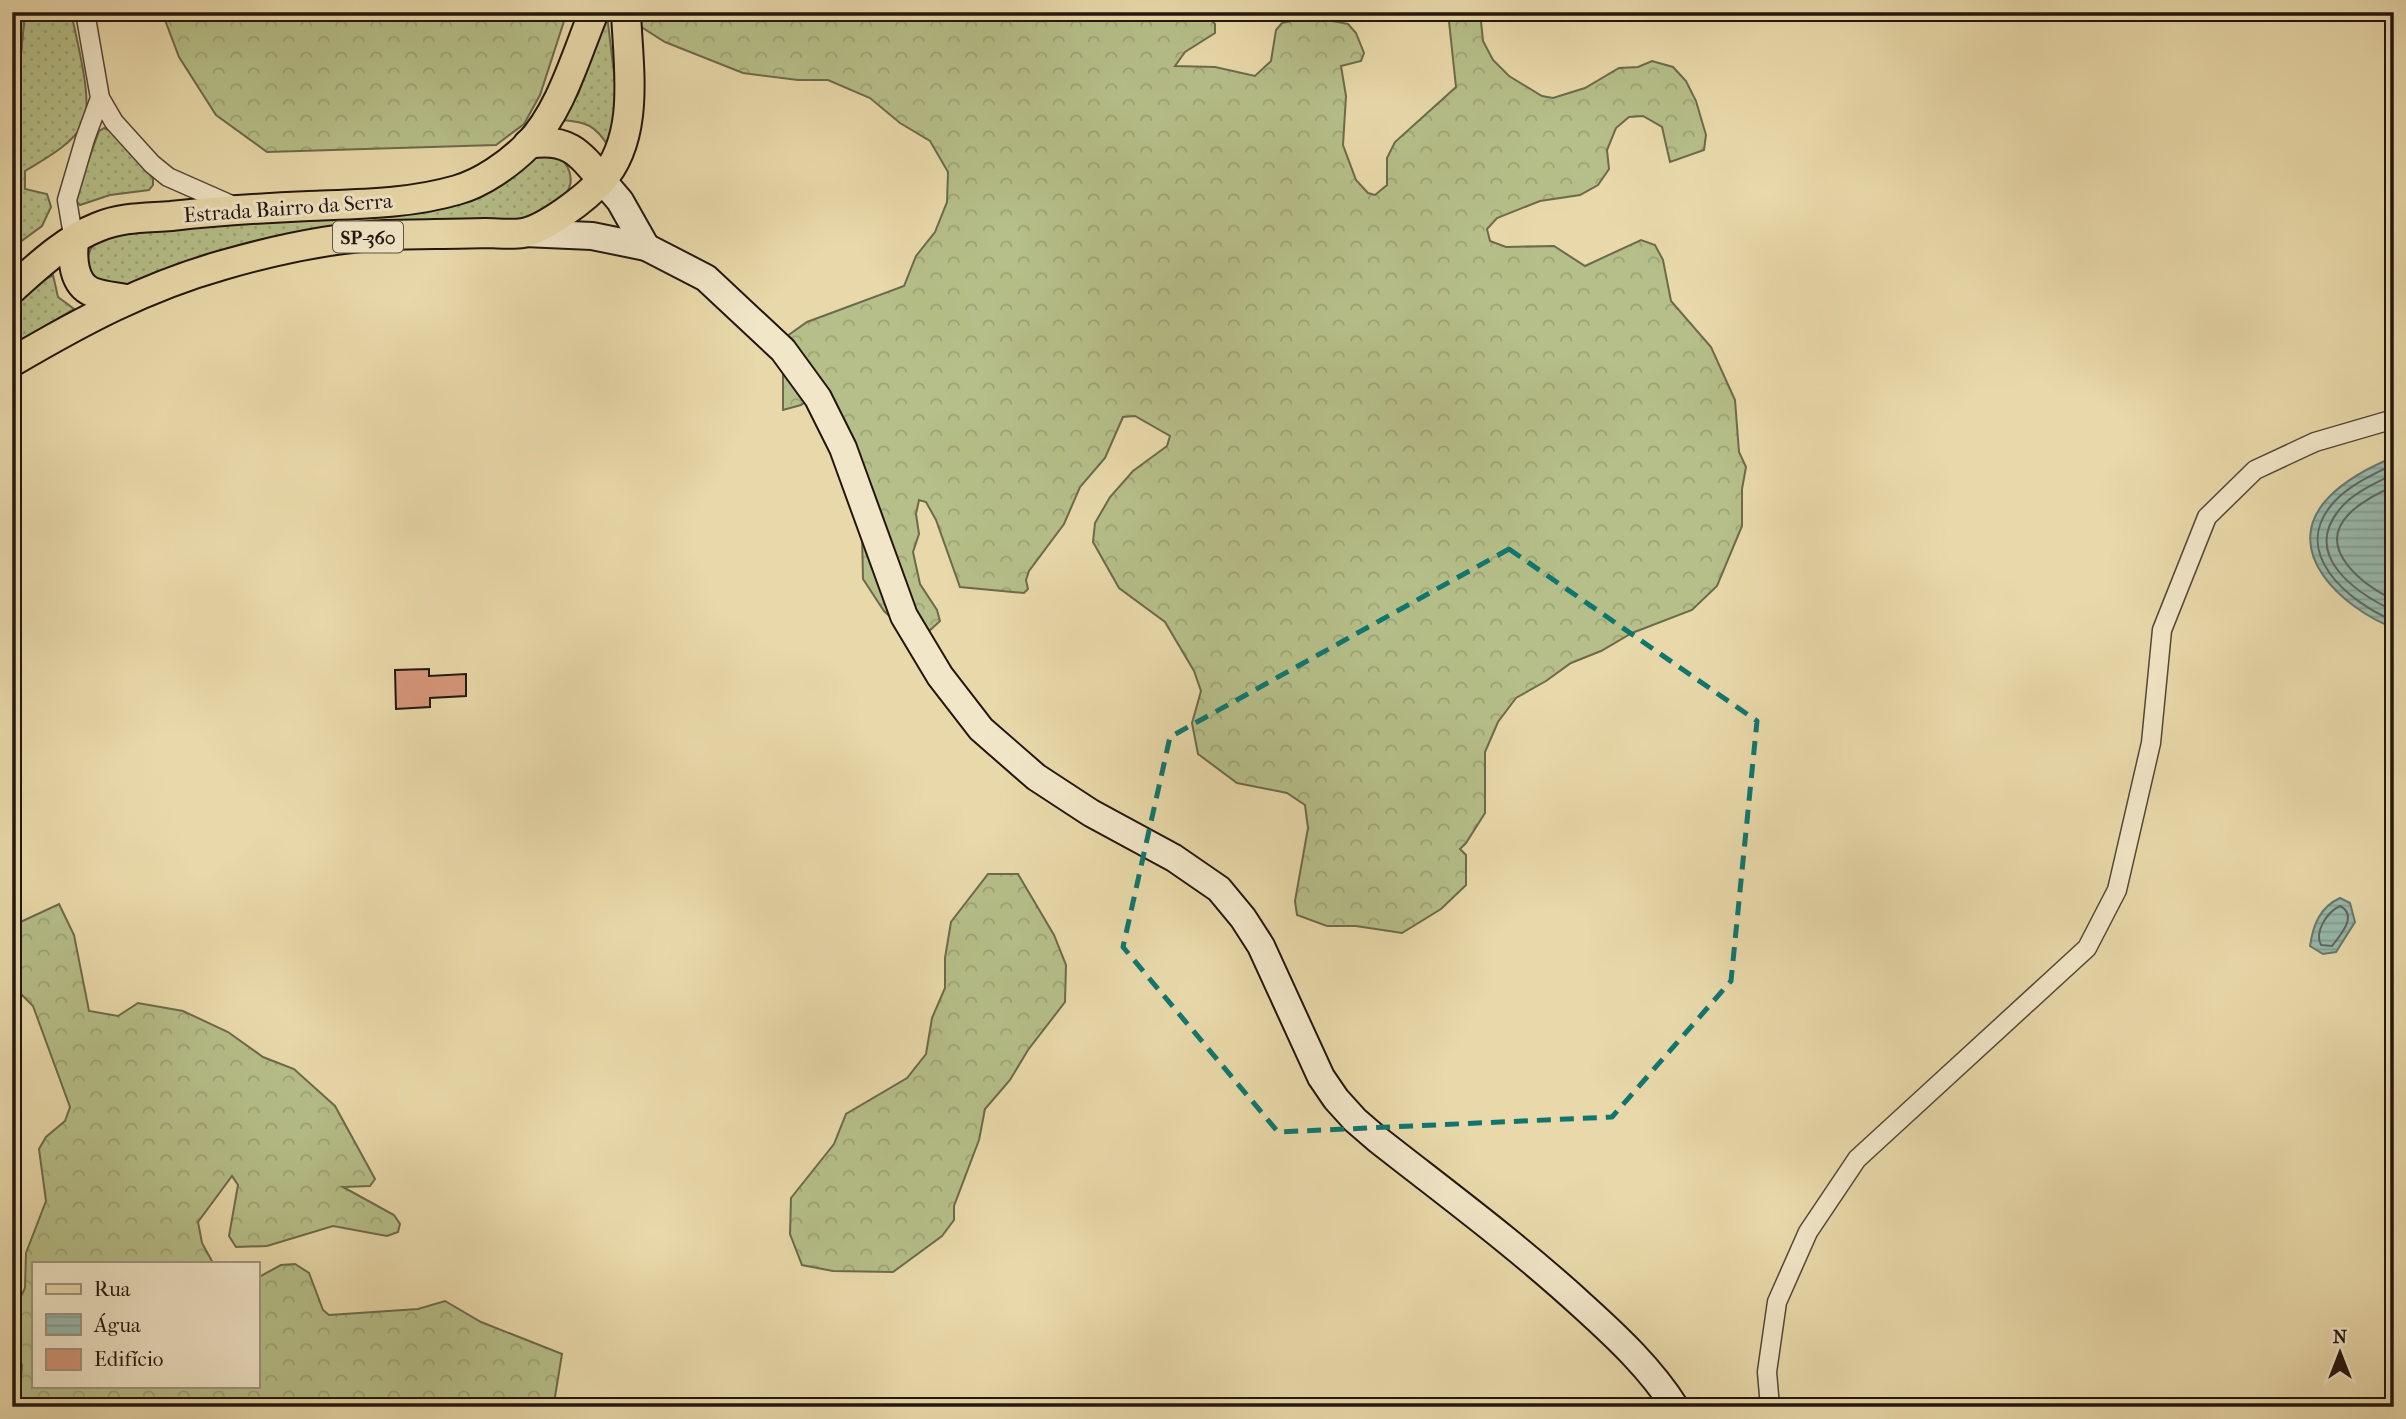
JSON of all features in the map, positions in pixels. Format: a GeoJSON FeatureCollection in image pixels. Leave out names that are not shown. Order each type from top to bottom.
{"type":"FeatureCollection","features":[{"type":"Feature","properties":{"kind":"main road","name":"SP-360"},"geometry":{"type":"LineString","coordinates":[[528,144],[566,86],[593,12]]}},
{"type":"Feature","properties":{"kind":"main road","name":"SP-360"},"geometry":{"type":"LineString","coordinates":[[602,180],[622,146],[627,128],[626,12]]}},
{"type":"Feature","properties":{"kind":"main road"},"geometry":{"type":"LineString","coordinates":[[528,144],[553,141],[569,146],[585,160],[620,201],[646,247]]}},
{"type":"Feature","properties":{"kind":"main road","name":"Estrada Bairro da Serra"},"geometry":{"type":"LineString","coordinates":[[12,289],[44,260],[96,227],[123,219],[240,208],[377,203],[437,195],[484,179],[528,144]]}},
{"type":"Feature","properties":{"kind":"main road","name":"Estrada Bairro da Serra"},"geometry":{"type":"LineString","coordinates":[[524,233],[556,217],[602,180]]}},
{"type":"Feature","properties":{"kind":"main road","name":"Estrada Bairro da Serra"},"geometry":{"type":"LineString","coordinates":[[12,362],[126,299],[224,264],[308,245],[382,235],[524,233],[592,236],[646,247],[706,278],[783,350],[818,398],[843,448],[904,616],[940,676],[981,729],[1036,777],[1091,813],[1174,858],[1219,889],[1243,918],[1261,946],[1321,1077],[1336,1099],[1377,1139],[1535,1262],[1620,1340],[1663,1388],[1675,1407]]}},
{"type":"Feature","properties":{"kind":"main road"},"geometry":{"type":"LineString","coordinates":[[74,241],[72,256],[82,284],[92,292],[126,299]]}},
{"type":"Feature","properties":{"kind":"street"},"geometry":{"type":"LineString","coordinates":[[85,12],[100,98],[114,122],[152,164],[168,177],[240,208]]}},
{"type":"Feature","properties":{"kind":"street"},"geometry":{"type":"LineString","coordinates":[[74,241],[67,200],[100,98]]}},
{"type":"Feature","properties":{"kind":"street"},"geometry":{"type":"LineString","coordinates":[[1770,1407],[1767,1372],[1777,1302],[1808,1232],[1857,1159],[2087,948],[2117,890],[2151,743],[2162,630],[2207,517],[2256,470],[2315,442],[2394,419]]}},
{"type":"Feature","properties":{"kind":"highlighted area"},"geometry":{"type":"Polygon","coordinates":[[[1509,549],[1757,721],[1731,981],[1612,1117],[1278,1132],[1123,947],[1170,737],[1509,549]]]}},
{"type":"Feature","properties":{"kind":"green space"},"geometry":{"type":"Polygon","coordinates":[[[12,12],[25,12],[12,147],[12,12]]]}},
{"type":"Feature","properties":{"kind":"green space"},"geometry":{"type":"Polygon","coordinates":[[[25,12],[71,12],[83,70],[86,114],[83,124],[72,138],[25,171],[25,189],[47,194],[51,207],[42,226],[12,248],[12,147],[25,12]]]}},
{"type":"Feature","properties":{"kind":"green space"},"geometry":{"type":"Polygon","coordinates":[[[162,12],[567,12],[540,95],[524,124],[496,145],[267,152],[216,115],[179,57],[162,12]]]}},
{"type":"Feature","properties":{"kind":"green space"},"geometry":{"type":"Polygon","coordinates":[[[630,12],[1205,12],[1215,24],[1215,33],[1185,52],[1175,66],[1215,67],[1255,76],[1271,61],[1276,30],[1282,23],[1311,17],[1348,24],[1356,33],[1364,53],[1361,61],[1341,66],[1346,96],[1343,145],[1356,180],[1368,193],[1375,195],[1387,185],[1387,158],[1395,142],[1456,87],[1448,12],[1480,12],[1483,41],[1493,60],[1509,76],[1542,96],[1553,98],[1585,88],[1619,68],[1638,67],[1652,61],[1673,67],[1686,81],[1696,101],[1706,135],[1704,150],[1670,162],[1662,127],[1643,116],[1629,117],[1616,128],[1607,150],[1609,169],[1598,185],[1580,195],[1540,201],[1497,218],[1487,229],[1490,241],[1506,247],[1554,246],[1585,266],[1641,240],[1655,245],[1663,260],[1671,301],[1711,347],[1735,400],[1739,452],[1746,467],[1742,489],[1742,526],[1717,586],[1692,610],[1632,633],[1601,651],[1571,663],[1516,698],[1498,722],[1485,752],[1485,813],[1460,849],[1466,855],[1466,885],[1441,909],[1402,933],[1356,926],[1327,926],[1297,915],[1295,901],[1308,828],[1305,805],[1287,793],[1237,783],[1198,754],[1192,723],[1201,691],[1194,671],[1165,622],[1119,588],[1093,542],[1095,523],[1110,497],[1133,471],[1167,446],[1170,436],[1135,416],[1123,417],[1105,458],[1080,487],[1064,524],[1029,571],[1026,580],[1028,589],[1024,593],[960,587],[936,520],[926,502],[919,500],[916,514],[919,534],[913,552],[920,584],[937,610],[940,621],[927,633],[911,636],[884,611],[863,579],[861,490],[819,392],[801,405],[783,410],[783,339],[807,322],[904,286],[916,256],[935,232],[947,202],[948,172],[930,141],[900,123],[870,98],[828,80],[798,80],[743,73],[665,42],[635,23],[630,12]]]}},
{"type":"Feature","properties":{"kind":"green space"},"geometry":{"type":"Polygon","coordinates":[[[607,15],[620,123],[609,147],[590,126],[562,120],[578,94],[607,15]]]}},
{"type":"Feature","properties":{"kind":"green space"},"geometry":{"type":"Polygon","coordinates":[[[104,128],[111,131],[153,178],[153,185],[149,190],[110,195],[80,205],[77,202],[77,192],[99,131],[104,128]]]}},
{"type":"Feature","properties":{"kind":"green space"},"geometry":{"type":"Polygon","coordinates":[[[558,154],[568,168],[571,179],[568,189],[562,198],[552,205],[517,222],[116,292],[89,275],[87,265],[90,250],[99,240],[122,230],[429,207],[531,155],[558,154]]]}},
{"type":"Feature","properties":{"kind":"green space"},"geometry":{"type":"Polygon","coordinates":[[[53,275],[58,297],[74,309],[12,345],[12,300],[53,275]]]}},
{"type":"Feature","properties":{"kind":"green space"},"geometry":{"type":"Polygon","coordinates":[[[988,874],[1018,874],[1054,935],[1066,965],[1065,1002],[1028,1050],[1010,1080],[985,1109],[979,1140],[954,1206],[954,1220],[942,1236],[893,1272],[833,1271],[802,1265],[790,1234],[791,1198],[834,1144],[846,1114],[907,1078],[926,1054],[932,1018],[945,988],[945,958],[951,922],[988,874]]]}},
{"type":"Feature","properties":{"kind":"green space"},"geometry":{"type":"Polygon","coordinates":[[[59,904],[74,935],[89,1011],[118,1016],[138,1003],[183,1011],[228,1032],[263,1057],[294,1069],[335,1106],[375,1179],[370,1186],[343,1187],[394,1215],[400,1224],[398,1232],[387,1236],[333,1226],[267,1246],[236,1247],[229,1236],[238,1185],[232,1176],[198,1222],[202,1243],[212,1262],[32,1262],[32,1388],[259,1388],[259,1277],[281,1265],[295,1264],[309,1273],[323,1310],[329,1315],[418,1309],[445,1301],[481,1322],[562,1354],[554,1403],[557,1407],[25,1407],[20,1393],[22,1365],[12,1350],[12,1315],[25,1288],[26,1253],[46,1201],[39,1149],[46,1137],[65,1121],[70,1107],[33,1006],[12,985],[14,925],[59,904]]]}},
{"type":"Feature","properties":{"kind":"water"},"geometry":{"type":"Polygon","coordinates":[[[2394,457],[2394,628],[2355,607],[2338,592],[2323,575],[2313,556],[2310,537],[2315,516],[2330,496],[2360,474],[2394,457]]]}},
{"type":"Feature","properties":{"kind":"water"},"geometry":{"type":"Polygon","coordinates":[[[2340,898],[2350,903],[2355,922],[2336,952],[2323,954],[2310,946],[2313,931],[2327,906],[2340,898]]]}},
{"type":"Feature","properties":{"kind":"building"},"geometry":{"type":"Polygon","coordinates":[[[429,669],[429,676],[466,674],[466,696],[430,698],[430,707],[396,709],[395,670],[429,669]]]}}]}
